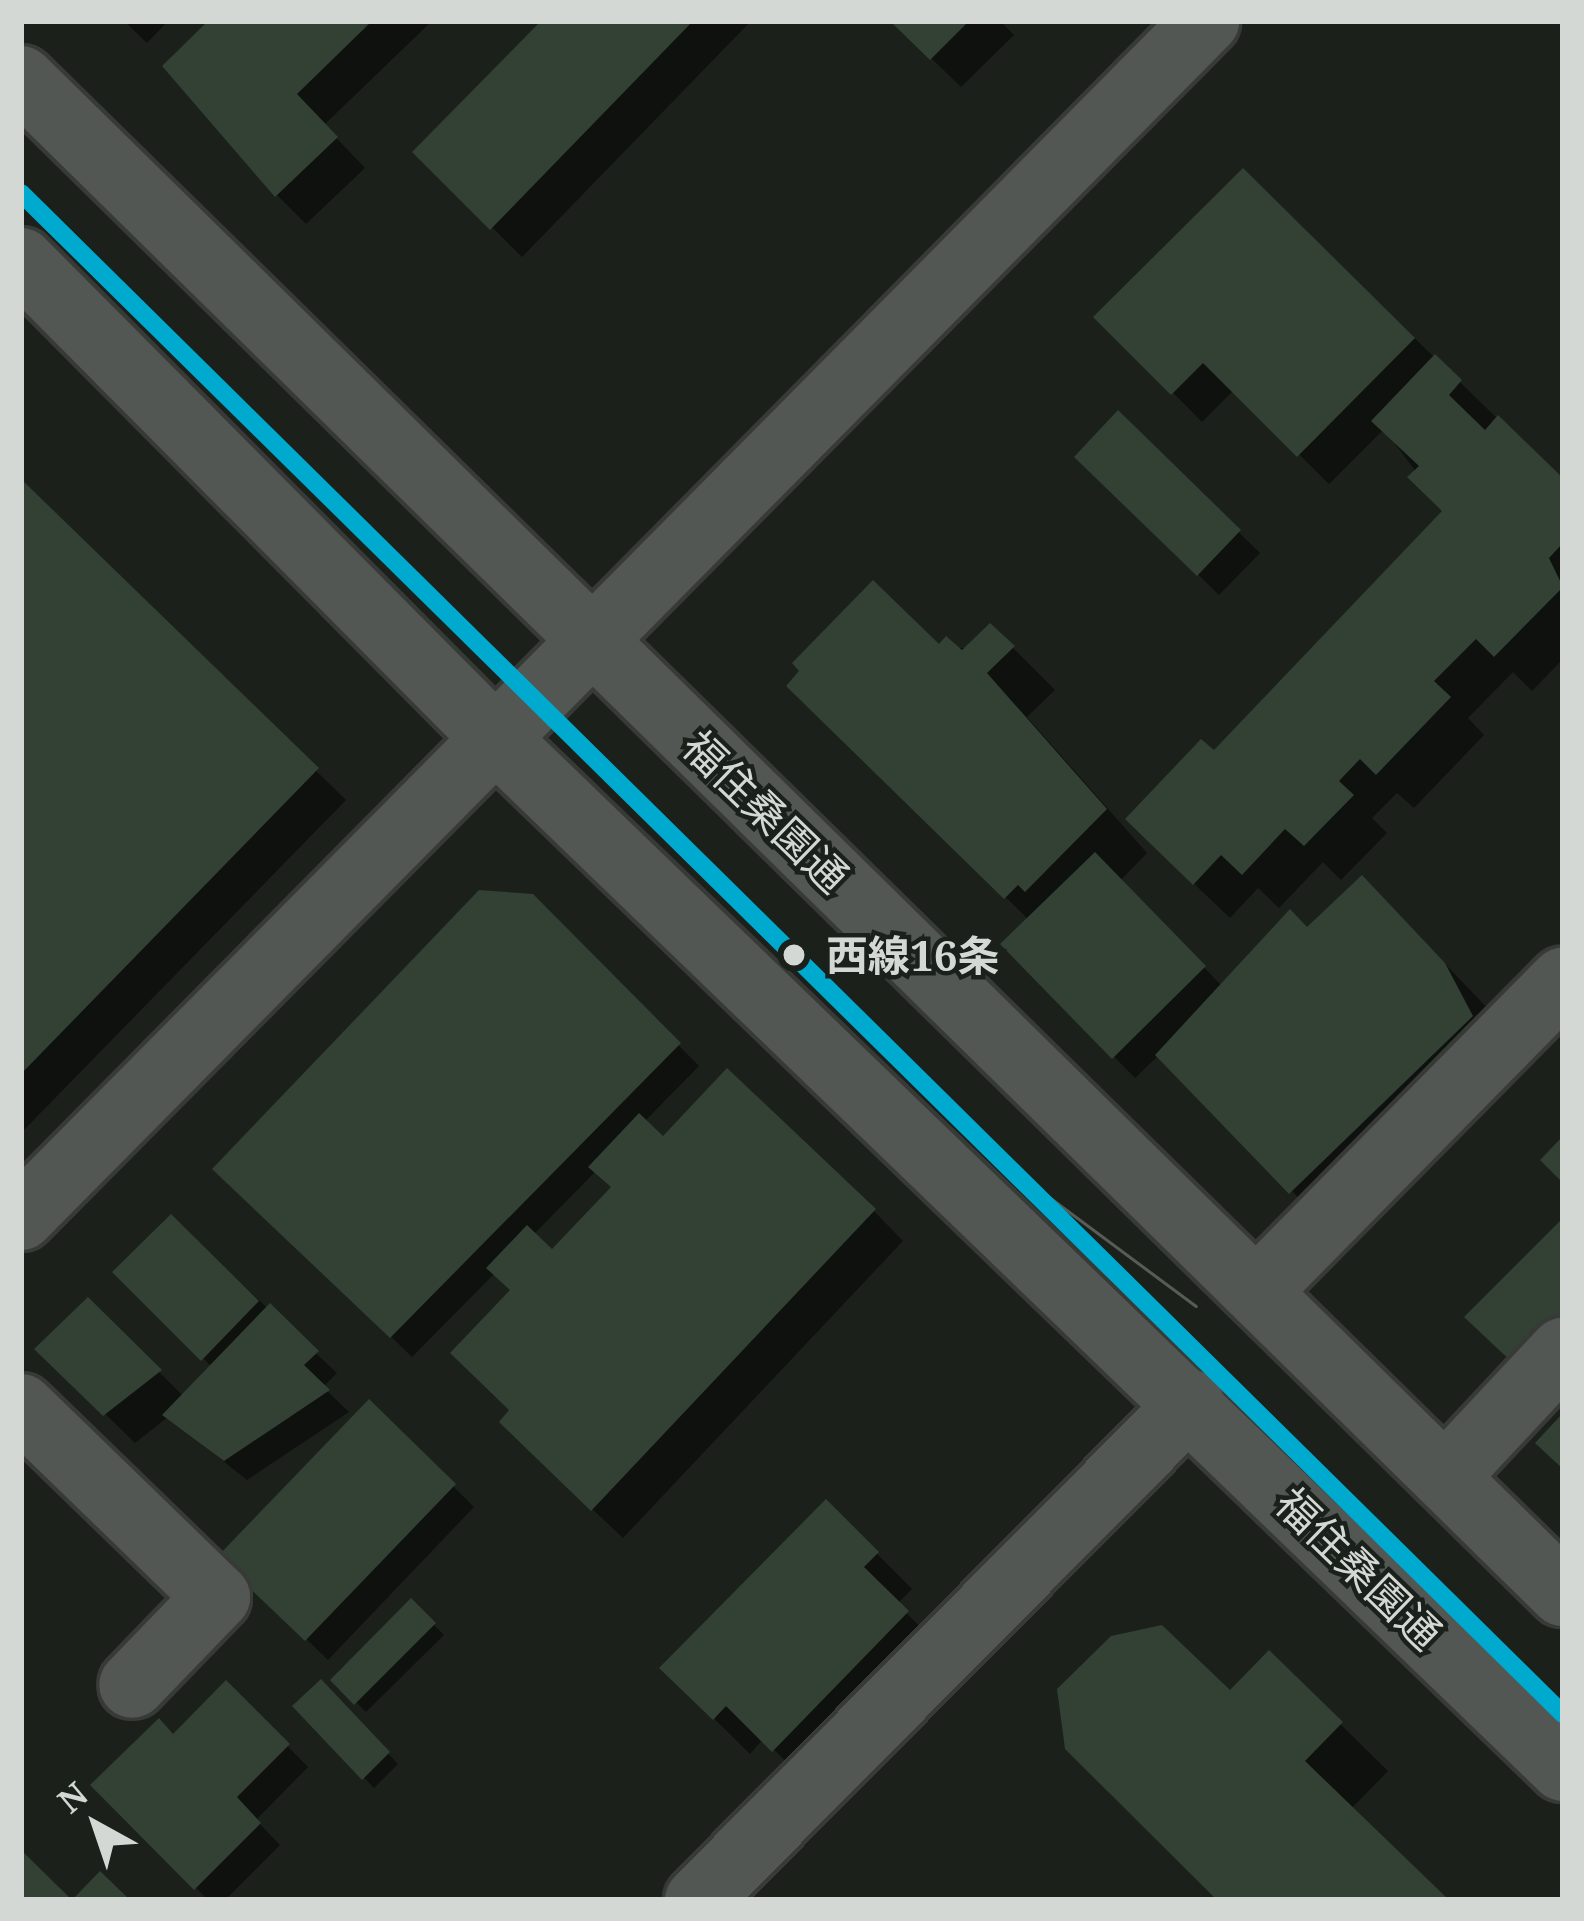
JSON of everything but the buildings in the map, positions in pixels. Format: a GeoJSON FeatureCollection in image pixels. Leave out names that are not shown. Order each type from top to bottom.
{"type":"FeatureCollection","features":[{"type":"Feature","properties":{"kind":"street"},"geometry":{"type":"LineString","coordinates":[[21,1217],[1206,21]]}},
{"type":"Feature","properties":{"kind":"street","name":"福住桑園通"},"geometry":{"type":"LineString","coordinates":[[21,79],[1563,1593]]}},
{"type":"Feature","properties":{"kind":"street","name":"福住桑園通"},"geometry":{"type":"LineString","coordinates":[[21,261],[495,738],[1191,1402],[1563,1768]]}},
{"type":"Feature","properties":{"kind":"street"},"geometry":{"type":"LineString","coordinates":[[1256,1291],[1563,981]]}},
{"type":"Feature","properties":{"kind":"street"},"geometry":{"type":"LineString","coordinates":[[1445,1477],[1563,1351]]}},
{"type":"Feature","properties":{"kind":"street"},"geometry":{"type":"LineString","coordinates":[[698,1900],[1191,1402]]}},
{"type":"Feature","properties":{"kind":"street"},"geometry":{"type":"LineString","coordinates":[[21,1407],[217,1598],[132,1685]]}},
{"type":"Feature","properties":{"kind":"tram line"},"geometry":{"type":"LineString","coordinates":[[991,1154],[1196,1306]]}},
{"type":"Feature","properties":{"kind":"transit line"},"geometry":{"type":"LineString","coordinates":[[21,193],[1563,1714]]}},
{"type":"Feature","properties":{"kind":"place","name":"西線16条"},"geometry":{"type":"Point","coordinates":[794,955]}}]}
